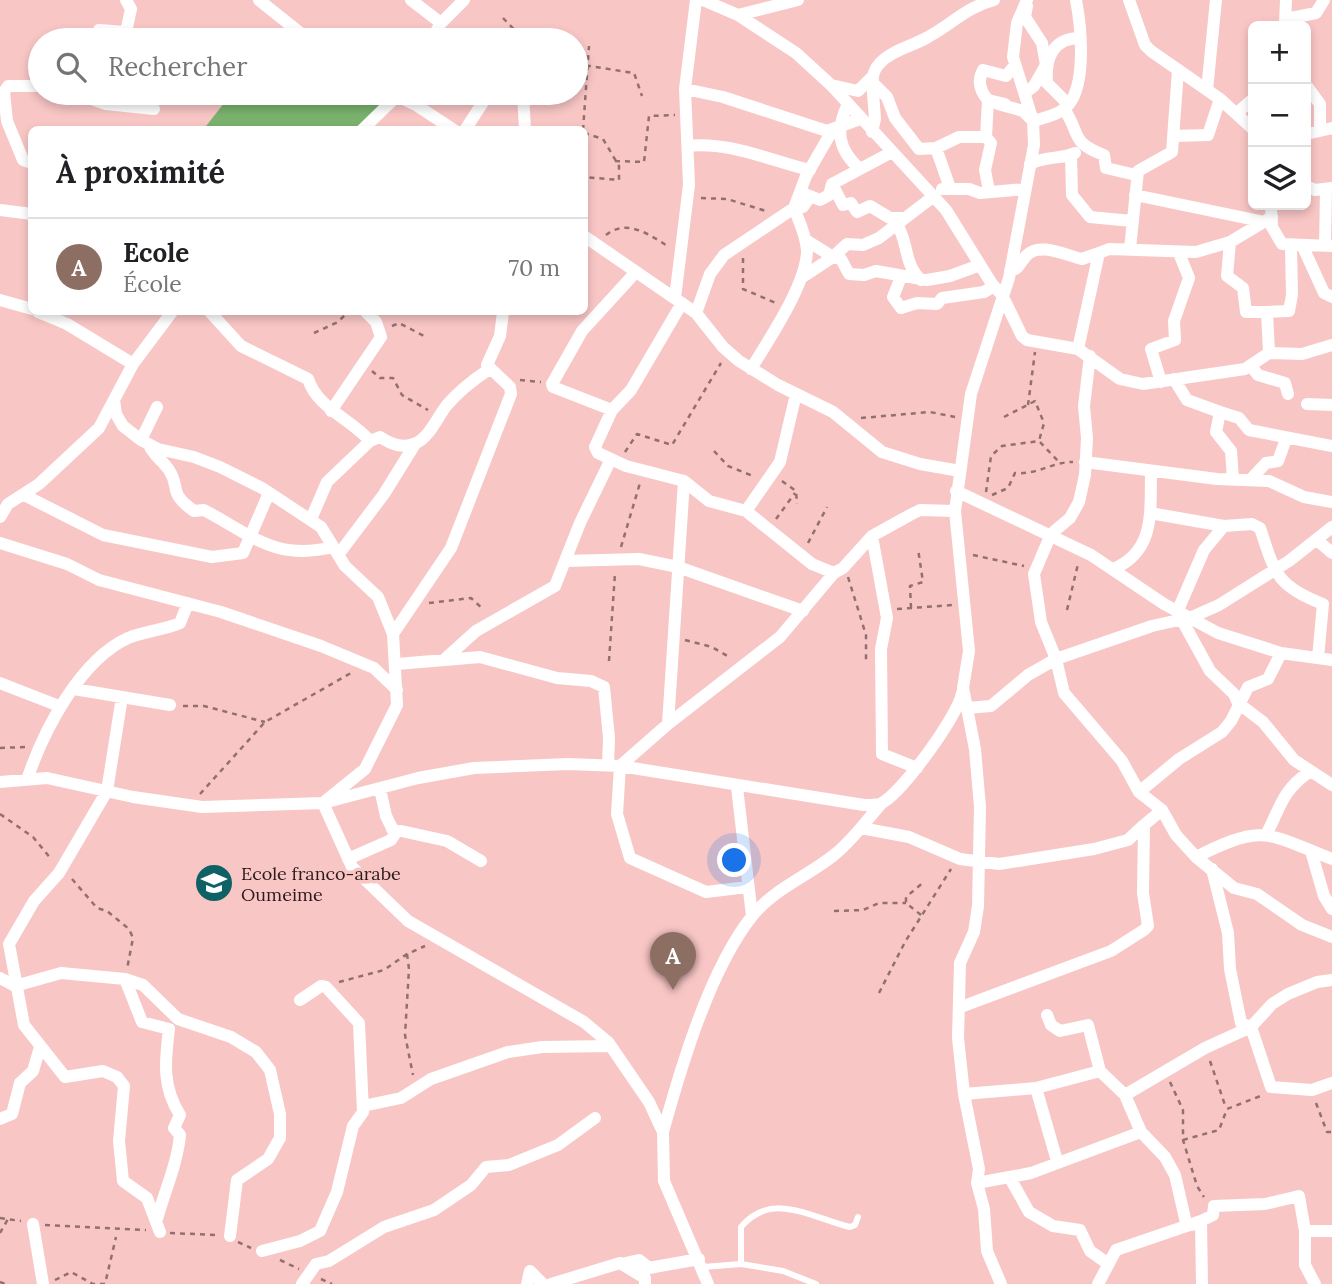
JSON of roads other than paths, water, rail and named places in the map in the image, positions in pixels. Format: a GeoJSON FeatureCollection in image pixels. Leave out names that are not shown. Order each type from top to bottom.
{"type":"FeatureCollection","features":[{"type":"Feature","properties":{"kind":"street"},"geometry":{"type":"LineString","coordinates":[[126,0],[131,9],[127,28]]}},
{"type":"Feature","properties":{"kind":"street"},"geometry":{"type":"LineString","coordinates":[[259,0],[294,28]]}},
{"type":"Feature","properties":{"kind":"street"},"geometry":{"type":"LineString","coordinates":[[411,0],[441,23]]}},
{"type":"Feature","properties":{"kind":"street"},"geometry":{"type":"LineString","coordinates":[[438,28],[464,0]]}},
{"type":"Feature","properties":{"kind":"street"},"geometry":{"type":"LineString","coordinates":[[696,0],[685,89],[687,196],[679,254],[678,301],[631,390],[612,410],[595,447],[598,453],[615,461],[684,481],[709,501],[746,511],[812,564],[838,570]]}},
{"type":"Feature","properties":{"kind":"street"},"geometry":{"type":"LineString","coordinates":[[703,0],[738,15],[796,53],[831,85],[934,196],[998,291],[1021,336],[1033,342],[1078,349],[1120,379],[1143,384],[1251,366],[1269,353],[1302,354],[1332,345]]}},
{"type":"Feature","properties":{"kind":"street"},"geometry":{"type":"LineString","coordinates":[[738,15],[799,0]]}},
{"type":"Feature","properties":{"kind":"street"},"geometry":{"type":"LineString","coordinates":[[919,149],[895,118],[887,97],[873,83],[879,63],[946,27],[967,9],[994,0]]}},
{"type":"Feature","properties":{"kind":"street"},"geometry":{"type":"LineString","coordinates":[[1028,0],[1025,17],[1046,54],[1046,83],[1066,107],[1076,137],[1093,151],[1104,155],[1106,168],[1136,175]]}},
{"type":"Feature","properties":{"kind":"street"},"geometry":{"type":"LineString","coordinates":[[708,1284],[664,1181],[663,1132],[704,1008],[752,916],[767,902],[837,853],[916,768],[960,707],[969,651],[954,511],[966,419],[998,291],[1010,271],[1030,164],[1033,121],[1015,65],[1014,37],[1028,0]]}},
{"type":"Feature","properties":{"kind":"street"},"geometry":{"type":"LineString","coordinates":[[1033,121],[1066,107],[1079,86],[1080,38],[1076,0]]}},
{"type":"Feature","properties":{"kind":"street"},"geometry":{"type":"LineString","coordinates":[[1129,0],[1145,45],[1220,99],[1248,124]]}},
{"type":"Feature","properties":{"kind":"street"},"geometry":{"type":"LineString","coordinates":[[1207,90],[1216,0]]}},
{"type":"Feature","properties":{"kind":"street"},"geometry":{"type":"LineString","coordinates":[[1285,21],[1286,0]]}},
{"type":"Feature","properties":{"kind":"street"},"geometry":{"type":"LineString","coordinates":[[1288,21],[1316,13],[1324,0]]}},
{"type":"Feature","properties":{"kind":"street"},"geometry":{"type":"LineString","coordinates":[[1036,34],[1062,41],[1080,38]]}},
{"type":"Feature","properties":{"kind":"street"},"geometry":{"type":"LineString","coordinates":[[993,102],[1026,96],[1055,47],[1062,41]]}},
{"type":"Feature","properties":{"kind":"street"},"geometry":{"type":"LineString","coordinates":[[1015,65],[1009,74],[1000,77],[983,70],[979,82],[993,102],[1023,111],[1033,121]]}},
{"type":"Feature","properties":{"kind":"street"},"geometry":{"type":"LineString","coordinates":[[1130,249],[1136,175],[1143,165],[1171,154],[1178,70]]}},
{"type":"Feature","properties":{"kind":"street"},"geometry":{"type":"LineString","coordinates":[[696,313],[716,264],[735,247],[794,208],[804,193],[810,170],[836,130],[854,112],[858,91],[873,77]]}},
{"type":"Feature","properties":{"kind":"street"},"geometry":{"type":"LineString","coordinates":[[872,132],[875,118],[873,77]]}},
{"type":"Feature","properties":{"kind":"street"},"geometry":{"type":"LineString","coordinates":[[831,85],[858,91]]}},
{"type":"Feature","properties":{"kind":"street"},"geometry":{"type":"LineString","coordinates":[[28,86],[8,86],[4,92],[9,129],[23,160],[28,162]]}},
{"type":"Feature","properties":{"kind":"street"},"geometry":{"type":"LineString","coordinates":[[685,89],[836,130]]}},
{"type":"Feature","properties":{"kind":"street"},"geometry":{"type":"LineString","coordinates":[[1311,92],[1320,104],[1326,129]]}},
{"type":"Feature","properties":{"kind":"street"},"geometry":{"type":"LineString","coordinates":[[1174,136],[1208,135],[1220,99]]}},
{"type":"Feature","properties":{"kind":"street"},"geometry":{"type":"LineString","coordinates":[[986,137],[993,102]]}},
{"type":"Feature","properties":{"kind":"street"},"geometry":{"type":"LineString","coordinates":[[1237,113],[1248,103]]}},
{"type":"Feature","properties":{"kind":"street"},"geometry":{"type":"LineString","coordinates":[[116,105],[154,109]]}},
{"type":"Feature","properties":{"kind":"street"},"geometry":{"type":"LineString","coordinates":[[366,126],[386,105]]}},
{"type":"Feature","properties":{"kind":"street"},"geometry":{"type":"LineString","coordinates":[[417,105],[446,126]]}},
{"type":"Feature","properties":{"kind":"street"},"geometry":{"type":"LineString","coordinates":[[468,126],[481,105]]}},
{"type":"Feature","properties":{"kind":"street"},"geometry":{"type":"LineString","coordinates":[[524,105],[526,126]]}},
{"type":"Feature","properties":{"kind":"street"},"geometry":{"type":"LineString","coordinates":[[836,130],[844,150],[860,169]]}},
{"type":"Feature","properties":{"kind":"street"},"geometry":{"type":"LineString","coordinates":[[904,166],[919,149],[936,148],[959,137],[986,137]]}},
{"type":"Feature","properties":{"kind":"street"},"geometry":{"type":"LineString","coordinates":[[986,137],[991,143],[985,170],[989,191]]}},
{"type":"Feature","properties":{"kind":"street"},"geometry":{"type":"LineString","coordinates":[[688,146],[722,148],[810,170]]}},
{"type":"Feature","properties":{"kind":"street"},"geometry":{"type":"LineString","coordinates":[[936,148],[950,188]]}},
{"type":"Feature","properties":{"kind":"street"},"geometry":{"type":"LineString","coordinates":[[1030,164],[1048,156],[1093,151]]}},
{"type":"Feature","properties":{"kind":"street"},"geometry":{"type":"LineString","coordinates":[[804,193],[825,198],[832,184],[892,152]]}},
{"type":"Feature","properties":{"kind":"street"},"geometry":{"type":"LineString","coordinates":[[1071,155],[1072,195],[1090,217],[1132,221]]}},
{"type":"Feature","properties":{"kind":"street"},"geometry":{"type":"LineString","coordinates":[[832,184],[843,205],[851,203],[857,212],[870,206],[890,218],[900,220]]}},
{"type":"Feature","properties":{"kind":"street"},"geometry":{"type":"LineString","coordinates":[[925,186],[979,193],[1025,189]]}},
{"type":"Feature","properties":{"kind":"street"},"geometry":{"type":"LineString","coordinates":[[1268,214],[1276,238],[1297,247],[1328,246],[1329,188],[1311,188]]}},
{"type":"Feature","properties":{"kind":"street"},"geometry":{"type":"LineString","coordinates":[[1135,195],[1268,214]]}},
{"type":"Feature","properties":{"kind":"street"},"geometry":{"type":"LineString","coordinates":[[801,278],[833,257],[842,246],[871,242],[934,196]]}},
{"type":"Feature","properties":{"kind":"street"},"geometry":{"type":"LineString","coordinates":[[751,369],[801,278],[807,253],[806,240],[794,208]]}},
{"type":"Feature","properties":{"kind":"street"},"geometry":{"type":"LineString","coordinates":[[0,210],[28,214]]}},
{"type":"Feature","properties":{"kind":"street"},"geometry":{"type":"LineString","coordinates":[[1010,271],[1016,270],[1028,254],[1036,249],[1069,254],[1082,259],[1109,249],[1179,253],[1230,242],[1268,214]]}},
{"type":"Feature","properties":{"kind":"street"},"geometry":{"type":"LineString","coordinates":[[900,220],[909,265],[921,280]]}},
{"type":"Feature","properties":{"kind":"street"},"geometry":{"type":"LineString","coordinates":[[590,240],[696,313],[727,351],[751,369],[844,420],[882,452],[920,464],[960,471]]}},
{"type":"Feature","properties":{"kind":"street"},"geometry":{"type":"LineString","coordinates":[[806,240],[841,259],[849,274],[864,275],[876,271],[921,280],[950,276],[981,265]]}},
{"type":"Feature","properties":{"kind":"street"},"geometry":{"type":"LineString","coordinates":[[1230,242],[1227,276],[1243,288],[1246,312],[1289,311],[1297,247]]}},
{"type":"Feature","properties":{"kind":"street"},"geometry":{"type":"LineString","coordinates":[[1297,247],[1324,293],[1332,297]]}},
{"type":"Feature","properties":{"kind":"street"},"geometry":{"type":"LineString","coordinates":[[1078,349],[1099,253]]}},
{"type":"Feature","properties":{"kind":"street"},"geometry":{"type":"LineString","coordinates":[[1161,382],[1151,349],[1175,340],[1174,321],[1189,278],[1179,253]]}},
{"type":"Feature","properties":{"kind":"street"},"geometry":{"type":"LineString","coordinates":[[612,410],[553,387],[552,384],[582,331],[635,273]]}},
{"type":"Feature","properties":{"kind":"street"},"geometry":{"type":"LineString","coordinates":[[901,277],[892,297],[901,308],[917,303],[937,304],[942,298],[998,291]]}},
{"type":"Feature","properties":{"kind":"street"},"geometry":{"type":"LineString","coordinates":[[0,300],[28,308]]}},
{"type":"Feature","properties":{"kind":"street"},"geometry":{"type":"LineString","coordinates":[[1267,312],[1269,353]]}},
{"type":"Feature","properties":{"kind":"street"},"geometry":{"type":"LineString","coordinates":[[44,315],[133,363]]}},
{"type":"Feature","properties":{"kind":"street"},"geometry":{"type":"LineString","coordinates":[[0,517],[8,504],[24,495],[99,428],[133,363],[170,315]]}},
{"type":"Feature","properties":{"kind":"street"},"geometry":{"type":"LineString","coordinates":[[213,315],[241,346],[308,379],[310,390],[331,411],[351,421],[370,441]]}},
{"type":"Feature","properties":{"kind":"street"},"geometry":{"type":"LineString","coordinates":[[331,411],[381,337],[380,330],[368,315]]}},
{"type":"Feature","properties":{"kind":"street"},"geometry":{"type":"LineString","coordinates":[[488,370],[489,360],[500,336],[503,315]]}},
{"type":"Feature","properties":{"kind":"street"},"geometry":{"type":"LineString","coordinates":[[1090,356],[1084,405],[1086,462],[1079,502],[1070,518],[1051,534],[1036,568],[1035,591],[1041,622],[1056,659],[1064,693],[1122,761],[1139,792],[1162,810],[1176,835],[1196,856],[1234,888],[1257,894],[1302,925],[1332,937]]}},
{"type":"Feature","properties":{"kind":"street"},"geometry":{"type":"LineString","coordinates":[[1251,366],[1258,375],[1285,383],[1287,394]]}},
{"type":"Feature","properties":{"kind":"street"},"geometry":{"type":"LineString","coordinates":[[393,634],[451,548],[512,394],[505,382],[488,370]]}},
{"type":"Feature","properties":{"kind":"street"},"geometry":{"type":"LineString","coordinates":[[145,442],[172,475],[174,493],[194,511],[204,510],[269,547],[290,553],[335,551],[384,494],[415,444],[439,415],[467,384],[488,370]]}},
{"type":"Feature","properties":{"kind":"street"},"geometry":{"type":"LineString","coordinates":[[1174,379],[1187,400],[1239,418],[1249,430],[1332,446]]}},
{"type":"Feature","properties":{"kind":"street"},"geometry":{"type":"LineString","coordinates":[[746,511],[780,462],[796,394]]}},
{"type":"Feature","properties":{"kind":"street"},"geometry":{"type":"LineString","coordinates":[[114,400],[116,414],[122,426],[145,442],[220,467],[270,493],[311,519],[321,527],[345,566],[378,597],[393,634],[397,664],[395,713],[365,769],[323,803]]}},
{"type":"Feature","properties":{"kind":"street"},"geometry":{"type":"LineString","coordinates":[[1307,404],[1332,405]]}},
{"type":"Feature","properties":{"kind":"street"},"geometry":{"type":"LineString","coordinates":[[145,442],[157,407]]}},
{"type":"Feature","properties":{"kind":"street"},"geometry":{"type":"LineString","coordinates":[[1220,412],[1216,432],[1231,451],[1233,479]]}},
{"type":"Feature","properties":{"kind":"street"},"geometry":{"type":"LineString","coordinates":[[311,519],[327,482],[370,441],[380,437],[393,445],[415,444]]}},
{"type":"Feature","properties":{"kind":"street"},"geometry":{"type":"LineString","coordinates":[[1251,480],[1266,464],[1278,461],[1286,439]]}},
{"type":"Feature","properties":{"kind":"street"},"geometry":{"type":"LineString","coordinates":[[446,658],[476,631],[551,591],[615,461]]}},
{"type":"Feature","properties":{"kind":"street"},"geometry":{"type":"LineString","coordinates":[[1086,462],[1151,471],[1277,482],[1304,497],[1332,502]]}},
{"type":"Feature","properties":{"kind":"street"},"geometry":{"type":"LineString","coordinates":[[1112,569],[1131,562],[1144,543],[1150,513],[1151,471]]}},
{"type":"Feature","properties":{"kind":"street"},"geometry":{"type":"LineString","coordinates":[[668,724],[684,481]]}},
{"type":"Feature","properties":{"kind":"street"},"geometry":{"type":"LineString","coordinates":[[956,491],[1083,551],[1184,616],[1218,633],[1281,653],[1327,660],[1323,604],[1293,593],[1274,570],[1260,528],[1251,524],[1224,526],[1150,513]]}},
{"type":"Feature","properties":{"kind":"street"},"geometry":{"type":"LineString","coordinates":[[24,495],[103,534],[212,557],[243,553],[270,493]]}},
{"type":"Feature","properties":{"kind":"street"},"geometry":{"type":"LineString","coordinates":[[614,766],[780,636],[872,536],[920,510],[954,511]]}},
{"type":"Feature","properties":{"kind":"street"},"geometry":{"type":"LineString","coordinates":[[1224,526],[1204,550],[1184,616],[1210,671],[1234,694],[1238,703],[1263,723],[1294,760],[1332,785]]}},
{"type":"Feature","properties":{"kind":"street"},"geometry":{"type":"LineString","coordinates":[[968,708],[991,706],[1028,675],[1056,659],[1219,605],[1274,570],[1332,527]]}},
{"type":"Feature","properties":{"kind":"street"},"geometry":{"type":"LineString","coordinates":[[872,536],[886,610],[881,649],[882,754],[916,768]]}},
{"type":"Feature","properties":{"kind":"street"},"geometry":{"type":"LineString","coordinates":[[1317,540],[1332,553]]}},
{"type":"Feature","properties":{"kind":"street"},"geometry":{"type":"LineString","coordinates":[[0,543],[67,564],[99,580],[188,603],[321,646],[366,664],[384,676],[397,690]]}},
{"type":"Feature","properties":{"kind":"street"},"geometry":{"type":"LineString","coordinates":[[565,561],[639,559],[678,567],[803,611]]}},
{"type":"Feature","properties":{"kind":"street"},"geometry":{"type":"LineString","coordinates":[[28,777],[37,749],[60,706],[103,656],[119,643],[180,622],[188,603]]}},
{"type":"Feature","properties":{"kind":"street"},"geometry":{"type":"LineString","coordinates":[[1139,792],[1179,759],[1222,732],[1231,721],[1248,688],[1268,679],[1281,653]]}},
{"type":"Feature","properties":{"kind":"street"},"geometry":{"type":"LineString","coordinates":[[397,664],[480,657],[557,678],[591,681],[604,687],[617,814],[630,858],[706,892],[747,887]]}},
{"type":"Feature","properties":{"kind":"street"},"geometry":{"type":"LineString","coordinates":[[0,683],[60,706]]}},
{"type":"Feature","properties":{"kind":"street"},"geometry":{"type":"LineString","coordinates":[[963,688],[968,708],[980,807],[974,932],[960,963],[961,1007],[958,1038],[964,1094],[979,1169],[977,1183],[984,1209],[987,1251],[1001,1284]]}},
{"type":"Feature","properties":{"kind":"street"},"geometry":{"type":"LineString","coordinates":[[74,689],[170,705]]}},
{"type":"Feature","properties":{"kind":"street"},"geometry":{"type":"LineString","coordinates":[[122,697],[107,791],[61,870],[34,901],[9,944],[24,1025],[40,1047],[65,1077],[103,1071],[117,1077],[124,1086],[119,1141],[121,1173],[127,1186],[148,1198],[159,1225],[167,1181],[178,1162],[180,1135],[174,1128],[180,1115],[170,1100],[164,1067],[169,1029],[142,1022],[125,979]]}},
{"type":"Feature","properties":{"kind":"street"},"geometry":{"type":"LineString","coordinates":[[0,782],[28,777],[68,780],[107,791],[190,805],[323,803],[474,768],[510,764],[614,766],[737,787],[836,800],[853,805],[881,804]]}},
{"type":"Feature","properties":{"kind":"street"},"geometry":{"type":"LineString","coordinates":[[1267,833],[1279,802],[1295,782],[1309,772]]}},
{"type":"Feature","properties":{"kind":"street"},"geometry":{"type":"LineString","coordinates":[[737,787],[752,916]]}},
{"type":"Feature","properties":{"kind":"street"},"geometry":{"type":"LineString","coordinates":[[348,859],[391,840],[395,834],[380,789]]}},
{"type":"Feature","properties":{"kind":"street"},"geometry":{"type":"LineString","coordinates":[[323,803],[348,859],[374,890],[408,921],[441,942],[584,1022],[610,1046],[649,1102],[663,1132]]}},
{"type":"Feature","properties":{"kind":"street"},"geometry":{"type":"LineString","coordinates":[[861,828],[909,837],[960,859],[999,864],[1094,849],[1128,840],[1162,810]]}},
{"type":"Feature","properties":{"kind":"street"},"geometry":{"type":"LineString","coordinates":[[961,1007],[1111,951],[1144,930],[1148,926],[1143,892],[1144,825]]}},
{"type":"Feature","properties":{"kind":"street"},"geometry":{"type":"LineString","coordinates":[[392,829],[447,841],[481,861]]}},
{"type":"Feature","properties":{"kind":"street"},"geometry":{"type":"LineString","coordinates":[[1196,856],[1225,842],[1267,833],[1332,859]]}},
{"type":"Feature","properties":{"kind":"street"},"geometry":{"type":"LineString","coordinates":[[1311,850],[1324,896],[1332,909]]}},
{"type":"Feature","properties":{"kind":"street"},"geometry":{"type":"LineString","coordinates":[[1212,870],[1228,933],[1236,1004],[1241,1023],[1251,1027],[1272,1087],[1312,1090],[1332,1083]]}},
{"type":"Feature","properties":{"kind":"street"},"geometry":{"type":"LineString","coordinates":[[0,978],[15,986],[61,973],[125,979],[143,985],[178,1019],[231,1037],[256,1052],[270,1070],[280,1114],[280,1138],[268,1159],[237,1180],[230,1236]]}},
{"type":"Feature","properties":{"kind":"street"},"geometry":{"type":"LineString","coordinates":[[1125,1095],[1205,1048],[1251,1027],[1278,999],[1317,982],[1332,980]]}},
{"type":"Feature","properties":{"kind":"street"},"geometry":{"type":"LineString","coordinates":[[262,1251],[300,1241],[320,1231],[337,1192],[353,1126],[363,1112],[359,1023],[326,987],[321,986],[300,1000]]}},
{"type":"Feature","properties":{"kind":"street"},"geometry":{"type":"LineString","coordinates":[[1047,1015],[1051,1025],[1060,1031],[1088,1025],[1100,1071],[1125,1095],[1141,1132],[1169,1165],[1179,1186],[1186,1223],[1202,1221]]}},
{"type":"Feature","properties":{"kind":"street"},"geometry":{"type":"LineString","coordinates":[[363,1106],[401,1098],[431,1079],[508,1052],[542,1047],[610,1046]]}},
{"type":"Feature","properties":{"kind":"street"},"geometry":{"type":"LineString","coordinates":[[0,1119],[12,1114],[20,1083],[33,1071],[40,1047]]}},
{"type":"Feature","properties":{"kind":"street"},"geometry":{"type":"LineString","coordinates":[[964,1094],[1036,1088],[1100,1071]]}},
{"type":"Feature","properties":{"kind":"street"},"geometry":{"type":"LineString","coordinates":[[1036,1088],[1057,1161]]}},
{"type":"Feature","properties":{"kind":"street"},"geometry":{"type":"LineString","coordinates":[[302,1284],[316,1264],[329,1261],[384,1227],[433,1210],[471,1185],[486,1167],[509,1165],[558,1144],[596,1118]]}},
{"type":"Feature","properties":{"kind":"street"},"geometry":{"type":"LineString","coordinates":[[977,1183],[1010,1178],[1141,1132]]}},
{"type":"Feature","properties":{"kind":"street"},"geometry":{"type":"LineString","coordinates":[[1010,1178],[1029,1212],[1053,1226],[1080,1230],[1090,1251],[1107,1263]]}},
{"type":"Feature","properties":{"kind":"street"},"geometry":{"type":"LineString","coordinates":[[1098,1284],[1116,1250],[1202,1221],[1214,1206],[1265,1204],[1299,1196],[1305,1231],[1305,1265],[1315,1284]]}},
{"type":"Feature","properties":{"kind":"street"},"geometry":{"type":"LineString","coordinates":[[1202,1221],[1202,1284]]}},
{"type":"Feature","properties":{"kind":"street"},"geometry":{"type":"LineString","coordinates":[[33,1224],[45,1284]]}},
{"type":"Feature","properties":{"kind":"street"},"geometry":{"type":"LineString","coordinates":[[1305,1231],[1332,1231]]}},
{"type":"Feature","properties":{"kind":"street"},"geometry":{"type":"LineString","coordinates":[[551,1284],[639,1260],[649,1268],[701,1263]]}},
{"type":"Feature","properties":{"kind":"street"},"geometry":{"type":"LineString","coordinates":[[621,1264],[645,1278],[645,1284]]}},
{"type":"Feature","properties":{"kind":"street"},"geometry":{"type":"LineString","coordinates":[[527,1284],[530,1270],[543,1284]]}},
{"type":"Feature","properties":{"kind":"lane"},"geometry":{"type":"LineString","coordinates":[[741,1264],[741,1227],[748,1219],[766,1209],[776,1207],[806,1212],[850,1227],[855,1225],[858,1217]]}},
{"type":"Feature","properties":{"kind":"lane"},"geometry":{"type":"LineString","coordinates":[[701,1263],[741,1264],[783,1271],[816,1284]]}},
{"type":"Feature","properties":{"kind":"place","name":"Ecole franco-arabe Oumeime"},"geometry":{"type":"Point","coordinates":[214,883]}},
{"type":"Feature","properties":{"kind":"place","name":"Ecole"},"geometry":{"type":"Point","coordinates":[673,990]}}]}
